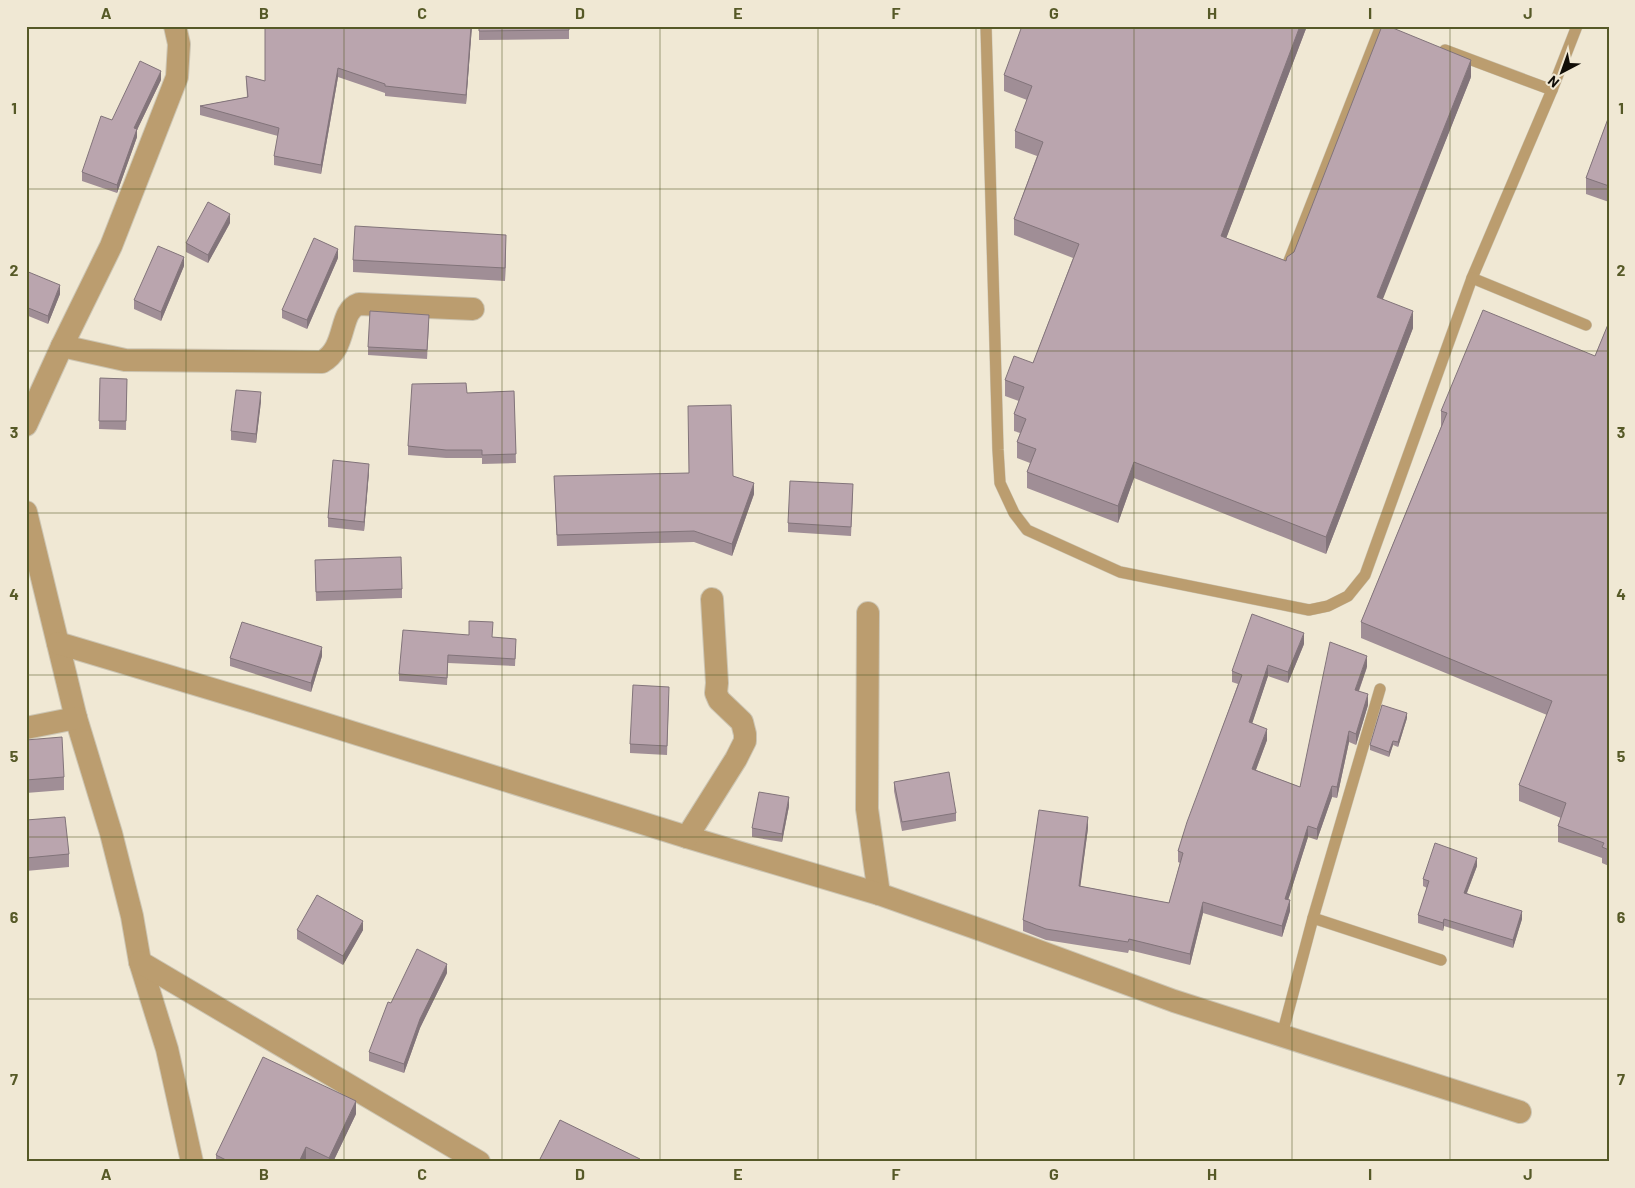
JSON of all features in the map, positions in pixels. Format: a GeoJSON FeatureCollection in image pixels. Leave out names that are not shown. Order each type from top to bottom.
{"type":"FeatureCollection","features":[{"type":"Feature","properties":{"kind":"street"},"geometry":{"type":"LineString","coordinates":[[26,425],[62,346],[112,246],[177,77],[179,44],[175,26]]}},
{"type":"Feature","properties":{"kind":"street"},"geometry":{"type":"LineString","coordinates":[[62,346],[125,360],[322,362],[330,358],[334,352],[340,340],[347,314],[353,306],[358,304],[473,309]]}},
{"type":"Feature","properties":{"kind":"street"},"geometry":{"type":"LineString","coordinates":[[26,512],[76,718],[130,907],[140,962],[167,1049],[192,1162]]}},
{"type":"Feature","properties":{"kind":"street"},"geometry":{"type":"LineString","coordinates":[[687,837],[736,759],[745,741],[742,722],[724,706],[716,693],[712,599]]}},
{"type":"Feature","properties":{"kind":"street"},"geometry":{"type":"LineString","coordinates":[[868,613],[867,809],[879,894]]}},
{"type":"Feature","properties":{"kind":"street"},"geometry":{"type":"LineString","coordinates":[[58,643],[256,702],[687,837],[879,894],[1174,1001],[1520,1112]]}},
{"type":"Feature","properties":{"kind":"street"},"geometry":{"type":"LineString","coordinates":[[26,728],[76,718]]}},
{"type":"Feature","properties":{"kind":"street"},"geometry":{"type":"LineString","coordinates":[[140,962],[479,1162]]}},
{"type":"Feature","properties":{"kind":"lane"},"geometry":{"type":"LineString","coordinates":[[986,26],[1000,483],[1014,513],[1027,530],[1120,572],[1309,610],[1328,606],[1348,596],[1365,575],[1472,278],[1552,90],[1577,26]]}},
{"type":"Feature","properties":{"kind":"lane"},"geometry":{"type":"LineString","coordinates":[[1287,266],[1384,27]]}},
{"type":"Feature","properties":{"kind":"lane"},"geometry":{"type":"LineString","coordinates":[[1435,46],[1552,90]]}},
{"type":"Feature","properties":{"kind":"lane"},"geometry":{"type":"LineString","coordinates":[[1472,278],[1586,325]]}},
{"type":"Feature","properties":{"kind":"lane"},"geometry":{"type":"LineString","coordinates":[[1282,1035],[1312,918],[1380,689]]}},
{"type":"Feature","properties":{"kind":"lane"},"geometry":{"type":"LineString","coordinates":[[1312,918],[1441,960]]}},
{"type":"Feature","properties":{"kind":"building"},"geometry":{"type":"Polygon","coordinates":[[[265,26],[471,26],[466,95],[385,86],[385,84],[338,68],[321,165],[274,156],[279,128],[200,106],[248,97],[246,76],[265,81],[265,26]]]}},
{"type":"Feature","properties":{"kind":"building"},"geometry":{"type":"Polygon","coordinates":[[[479,26],[569,26],[569,30],[479,31],[479,26]]]}},
{"type":"Feature","properties":{"kind":"building"},"geometry":{"type":"Polygon","coordinates":[[[1022,26],[1300,26],[1221,236],[1286,261],[1287,257],[1294,252],[1382,26],[1388,26],[1471,60],[1377,297],[1413,311],[1326,537],[1134,462],[1118,506],[1027,472],[1036,449],[1017,442],[1026,419],[1014,414],[1024,387],[1005,380],[1014,356],[1033,363],[1079,244],[1014,219],[1043,142],[1015,131],[1032,86],[1004,75],[1022,26]]]}},
{"type":"Feature","properties":{"kind":"building"},"geometry":{"type":"Polygon","coordinates":[[[140,61],[161,71],[134,128],[137,129],[117,185],[82,172],[101,116],[112,120],[140,61]]]}},
{"type":"Feature","properties":{"kind":"building"},"geometry":{"type":"Polygon","coordinates":[[[1609,116],[1609,186],[1586,178],[1609,116]]]}},
{"type":"Feature","properties":{"kind":"building"},"geometry":{"type":"Polygon","coordinates":[[[208,202],[230,214],[208,255],[186,243],[208,202]]]}},
{"type":"Feature","properties":{"kind":"building"},"geometry":{"type":"Polygon","coordinates":[[[355,226],[506,235],[505,268],[353,260],[355,226]]]}},
{"type":"Feature","properties":{"kind":"building"},"geometry":{"type":"Polygon","coordinates":[[[314,238],[338,249],[307,320],[282,310],[314,238]]]}},
{"type":"Feature","properties":{"kind":"building"},"geometry":{"type":"Polygon","coordinates":[[[158,246],[184,257],[161,312],[134,300],[158,246]]]}},
{"type":"Feature","properties":{"kind":"building"},"geometry":{"type":"Polygon","coordinates":[[[26,271],[60,285],[48,316],[26,307],[26,271]]]}},
{"type":"Feature","properties":{"kind":"building"},"geometry":{"type":"Polygon","coordinates":[[[1483,310],[1595,356],[1609,322],[1609,850],[1602,847],[1604,843],[1558,826],[1566,803],[1519,785],[1552,701],[1361,622],[1447,413],[1441,411],[1483,310]]]}},
{"type":"Feature","properties":{"kind":"building"},"geometry":{"type":"Polygon","coordinates":[[[370,311],[429,315],[427,350],[368,347],[370,311]]]}},
{"type":"Feature","properties":{"kind":"building"},"geometry":{"type":"Polygon","coordinates":[[[100,378],[127,379],[126,421],[99,421],[100,378]]]}},
{"type":"Feature","properties":{"kind":"building"},"geometry":{"type":"Polygon","coordinates":[[[466,383],[467,393],[514,391],[516,454],[482,455],[482,450],[446,450],[408,446],[412,384],[466,383]]]}},
{"type":"Feature","properties":{"kind":"building"},"geometry":{"type":"Polygon","coordinates":[[[236,390],[261,392],[256,434],[231,431],[236,390]]]}},
{"type":"Feature","properties":{"kind":"building"},"geometry":{"type":"Polygon","coordinates":[[[731,405],[733,476],[754,483],[732,544],[694,531],[557,535],[554,476],[689,473],[688,406],[731,405]]]}},
{"type":"Feature","properties":{"kind":"building"},"geometry":{"type":"Polygon","coordinates":[[[333,460],[369,464],[364,522],[328,518],[333,460]]]}},
{"type":"Feature","properties":{"kind":"building"},"geometry":{"type":"Polygon","coordinates":[[[790,481],[853,484],[851,527],[788,523],[790,481]]]}},
{"type":"Feature","properties":{"kind":"building"},"geometry":{"type":"Polygon","coordinates":[[[401,557],[402,589],[316,592],[315,560],[401,557]]]}},
{"type":"Feature","properties":{"kind":"building"},"geometry":{"type":"Polygon","coordinates":[[[1252,614],[1304,633],[1288,672],[1268,665],[1249,722],[1267,729],[1252,769],[1300,787],[1330,642],[1367,656],[1355,690],[1368,694],[1356,734],[1349,731],[1337,787],[1332,786],[1317,829],[1308,826],[1285,899],[1290,900],[1282,926],[1203,902],[1190,954],[1129,939],[1128,942],[1046,929],[1023,920],[1039,810],[1088,817],[1079,886],[1169,903],[1183,853],[1178,851],[1187,822],[1242,675],[1232,671],[1252,614]]]}},
{"type":"Feature","properties":{"kind":"building"},"geometry":{"type":"Polygon","coordinates":[[[469,621],[493,622],[492,637],[516,639],[515,659],[448,655],[447,678],[399,674],[403,630],[469,635],[469,621]]]}},
{"type":"Feature","properties":{"kind":"building"},"geometry":{"type":"Polygon","coordinates":[[[242,622],[322,647],[311,683],[230,658],[242,622]]]}},
{"type":"Feature","properties":{"kind":"building"},"geometry":{"type":"Polygon","coordinates":[[[633,685],[669,687],[667,746],[630,744],[633,685]]]}},
{"type":"Feature","properties":{"kind":"building"},"geometry":{"type":"Polygon","coordinates":[[[1382,705],[1407,713],[1398,742],[1393,741],[1389,752],[1370,745],[1382,705]]]}},
{"type":"Feature","properties":{"kind":"building"},"geometry":{"type":"Polygon","coordinates":[[[62,737],[64,777],[26,780],[26,740],[62,737]]]}},
{"type":"Feature","properties":{"kind":"building"},"geometry":{"type":"Polygon","coordinates":[[[949,772],[956,813],[902,822],[894,782],[949,772]]]}},
{"type":"Feature","properties":{"kind":"building"},"geometry":{"type":"Polygon","coordinates":[[[759,792],[789,797],[782,834],[752,828],[759,792]]]}},
{"type":"Feature","properties":{"kind":"building"},"geometry":{"type":"Polygon","coordinates":[[[65,817],[69,854],[26,858],[26,820],[65,817]]]}},
{"type":"Feature","properties":{"kind":"building"},"geometry":{"type":"Polygon","coordinates":[[[1435,843],[1477,858],[1464,893],[1522,911],[1513,940],[1444,919],[1443,923],[1418,915],[1429,881],[1423,879],[1435,843]]]}},
{"type":"Feature","properties":{"kind":"building"},"geometry":{"type":"Polygon","coordinates":[[[317,895],[363,921],[343,956],[297,930],[317,895]]]}},
{"type":"Feature","properties":{"kind":"building"},"geometry":{"type":"Polygon","coordinates":[[[417,949],[447,964],[420,1019],[404,1064],[369,1052],[388,1002],[391,1003],[417,949]]]}},
{"type":"Feature","properties":{"kind":"building"},"geometry":{"type":"Polygon","coordinates":[[[263,1057],[356,1101],[329,1158],[306,1147],[299,1162],[230,1162],[216,1155],[263,1057]]]}},
{"type":"Feature","properties":{"kind":"building"},"geometry":{"type":"Polygon","coordinates":[[[560,1120],[640,1159],[639,1162],[581,1162],[576,1160],[575,1162],[545,1162],[540,1159],[560,1120]]]}}]}
